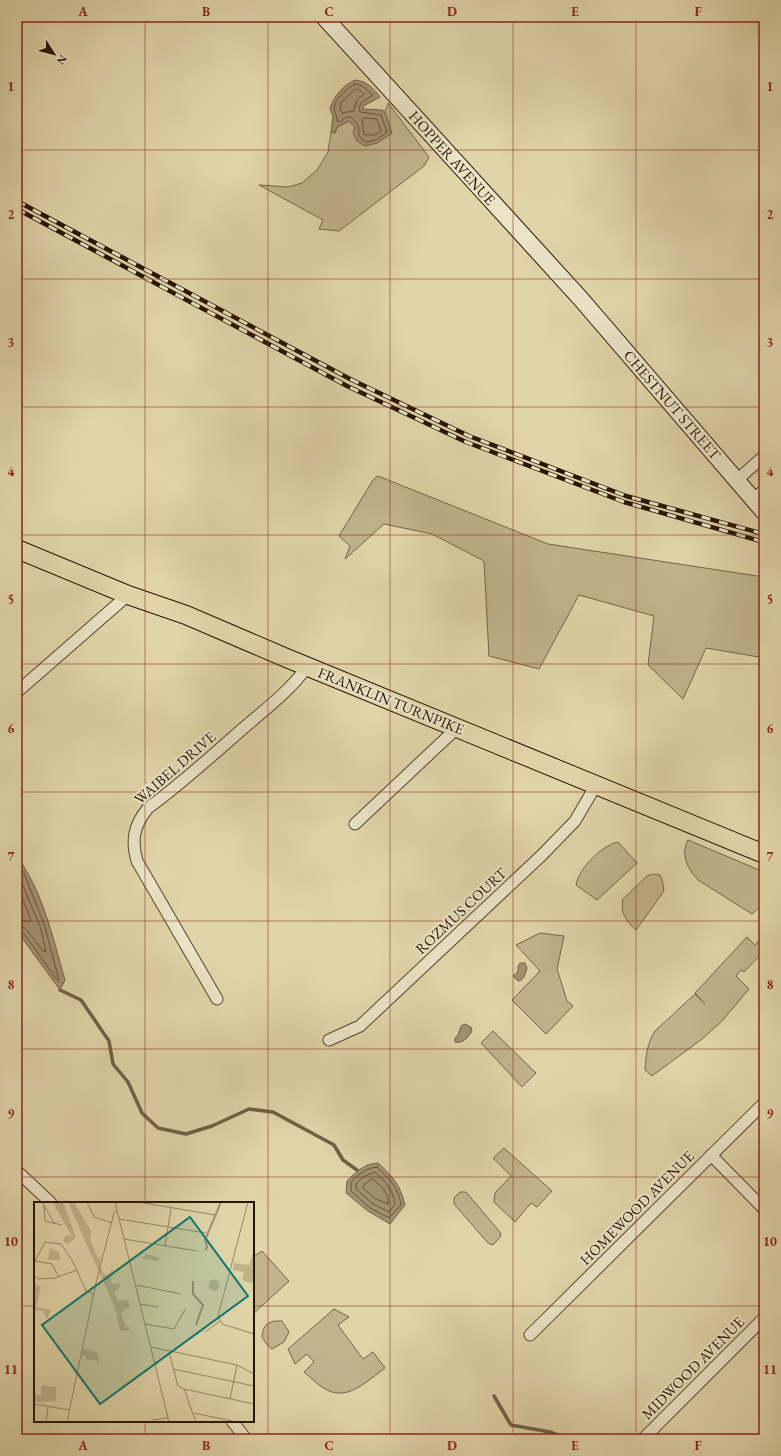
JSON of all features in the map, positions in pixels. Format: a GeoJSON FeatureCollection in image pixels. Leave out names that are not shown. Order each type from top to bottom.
{"type":"FeatureCollection","features":[{"type":"Feature","properties":{"kind":"main road","name":"FRANKLIN TURNPIKE"},"geometry":{"type":"LineString","coordinates":[[17,549],[128,595],[186,615],[307,667],[764,854]]}},
{"type":"Feature","properties":{"kind":"street","name":"HOPPER AVENUE"},"geometry":{"type":"LineString","coordinates":[[324,17],[580,298]]}},
{"type":"Feature","properties":{"kind":"street","name":"CHESTNUT STREET"},"geometry":{"type":"LineString","coordinates":[[580,298],[737,480],[759,495],[764,512]]}},
{"type":"Feature","properties":{"kind":"street"},"geometry":{"type":"LineString","coordinates":[[737,480],[764,456]]}},
{"type":"Feature","properties":{"kind":"street"},"geometry":{"type":"LineString","coordinates":[[17,692],[128,595]]}},
{"type":"Feature","properties":{"kind":"street","name":"WAIBEL DRIVE"},"geometry":{"type":"LineString","coordinates":[[217,999],[137,861],[133,839],[135,828],[140,818],[148,808],[213,756],[298,680],[307,667]]}},
{"type":"Feature","properties":{"kind":"street"},"geometry":{"type":"LineString","coordinates":[[355,824],[457,728]]}},
{"type":"Feature","properties":{"kind":"street","name":"ROZMUS COURT"},"geometry":{"type":"LineString","coordinates":[[329,1040],[360,1026],[537,860],[575,821],[596,785]]}},
{"type":"Feature","properties":{"kind":"street","name":"HOMEWOOD AVENUE"},"geometry":{"type":"LineString","coordinates":[[530,1335],[764,1103]]}},
{"type":"Feature","properties":{"kind":"street"},"geometry":{"type":"LineString","coordinates":[[711,1155],[764,1209]]}},
{"type":"Feature","properties":{"kind":"street"},"geometry":{"type":"LineString","coordinates":[[17,1171],[49,1202]]}},
{"type":"Feature","properties":{"kind":"street","name":"MIDWOOD AVENUE"},"geometry":{"type":"LineString","coordinates":[[643,1439],[764,1318]]}},
{"type":"Feature","properties":{"kind":"street"},"geometry":{"type":"LineString","coordinates":[[233,1422],[246,1439]]}},
{"type":"Feature","properties":{"kind":"shaded area"},"geometry":{"type":"Polygon","coordinates":[[[388,103],[429,157],[424,166],[339,231],[319,229],[323,220],[259,185],[288,187],[302,183],[317,170],[328,152],[331,132],[335,133],[337,127],[349,121],[355,127],[391,133],[385,112],[388,103]]]}},
{"type":"Feature","properties":{"kind":"shaded area"},"geometry":{"type":"Polygon","coordinates":[[[378,476],[548,544],[764,577],[764,679],[759,657],[706,648],[683,699],[648,665],[654,616],[579,595],[539,669],[489,656],[484,561],[432,534],[384,524],[345,559],[350,546],[339,536],[373,480],[378,476]]]}},
{"type":"Feature","properties":{"kind":"shaded area"},"geometry":{"type":"Polygon","coordinates":[[[688,840],[764,872],[764,903],[752,914],[698,880],[686,862],[685,851],[688,840]]]}},
{"type":"Feature","properties":{"kind":"shaded area"},"geometry":{"type":"Polygon","coordinates":[[[618,842],[637,863],[597,900],[576,885],[578,878],[586,865],[598,853],[611,844],[618,842]]]}},
{"type":"Feature","properties":{"kind":"shaded area"},"geometry":{"type":"Polygon","coordinates":[[[653,874],[660,875],[664,891],[636,930],[629,923],[623,913],[623,899],[647,876],[653,874]]]}},
{"type":"Feature","properties":{"kind":"shaded area"},"geometry":{"type":"Polygon","coordinates":[[[540,933],[564,936],[557,969],[567,1001],[573,1006],[546,1034],[512,1000],[540,971],[516,945],[540,933]]]}},
{"type":"Feature","properties":{"kind":"shaded area"},"geometry":{"type":"Polygon","coordinates":[[[764,935],[764,951],[744,972],[741,970],[736,976],[749,989],[722,1021],[702,1039],[652,1076],[645,1070],[646,1055],[655,1031],[695,994],[705,1004],[695,993],[747,937],[755,945],[764,935]]]}},
{"type":"Feature","properties":{"kind":"shaded area"},"geometry":{"type":"Polygon","coordinates":[[[493,1031],[536,1073],[522,1087],[481,1043],[493,1031]]]}},
{"type":"Feature","properties":{"kind":"shaded area"},"geometry":{"type":"Polygon","coordinates":[[[504,1148],[552,1191],[537,1207],[531,1203],[515,1222],[494,1202],[495,1193],[511,1176],[493,1158],[504,1148]]]}},
{"type":"Feature","properties":{"kind":"shaded area"},"geometry":{"type":"Polygon","coordinates":[[[460,1192],[466,1192],[500,1232],[501,1236],[493,1245],[488,1243],[454,1204],[454,1198],[460,1192]]]}},
{"type":"Feature","properties":{"kind":"shaded area"},"geometry":{"type":"Polygon","coordinates":[[[262,1251],[289,1281],[254,1313],[254,1256],[262,1251]]]}},
{"type":"Feature","properties":{"kind":"shaded area"},"geometry":{"type":"Polygon","coordinates":[[[334,1309],[349,1317],[338,1325],[363,1359],[373,1352],[385,1368],[358,1388],[343,1393],[335,1393],[318,1384],[304,1372],[314,1362],[307,1354],[295,1364],[288,1349],[334,1309]]]}},
{"type":"Feature","properties":{"kind":"shaded area"},"geometry":{"type":"Polygon","coordinates":[[[275,1321],[282,1321],[289,1332],[284,1342],[272,1349],[262,1337],[265,1326],[275,1321]]]}},
{"type":"Feature","properties":{"kind":"water"},"geometry":{"type":"Polygon","coordinates":[[[355,80],[363,82],[369,86],[380,97],[365,105],[362,109],[382,110],[385,112],[392,133],[377,143],[365,146],[357,141],[353,133],[355,127],[349,121],[337,127],[335,133],[331,132],[333,116],[330,109],[332,104],[342,88],[355,80]]]}},
{"type":"Feature","properties":{"kind":"water"},"geometry":{"type":"Polygon","coordinates":[[[17,857],[34,885],[46,916],[65,980],[60,990],[17,931],[17,857]]]}},
{"type":"Feature","properties":{"kind":"water"},"geometry":{"type":"Polygon","coordinates":[[[520,963],[525,963],[527,968],[523,978],[518,981],[513,976],[518,972],[518,966],[520,963]]]}},
{"type":"Feature","properties":{"kind":"water"},"geometry":{"type":"Polygon","coordinates":[[[465,1024],[471,1027],[472,1031],[465,1040],[455,1042],[455,1038],[458,1035],[461,1026],[465,1024]]]}},
{"type":"Feature","properties":{"kind":"water"},"geometry":{"type":"Polygon","coordinates":[[[378,1163],[395,1181],[401,1192],[405,1205],[390,1224],[368,1211],[346,1193],[347,1181],[354,1174],[365,1166],[378,1163]]]}},
{"type":"Feature","properties":{"kind":"waterway"},"geometry":{"type":"LineString","coordinates":[[60,990],[81,1000],[109,1041],[113,1064],[128,1082],[142,1113],[158,1128],[186,1134],[212,1126],[249,1109],[273,1112],[334,1145],[343,1160],[357,1170]]}},
{"type":"Feature","properties":{"kind":"waterway"},"geometry":{"type":"LineString","coordinates":[[494,1396],[511,1425],[550,1432],[568,1439]]}},
{"type":"Feature","properties":{"kind":"railway"},"geometry":{"type":"LineString","coordinates":[[17,201],[350,379],[469,436],[626,496],[764,534]]}},
{"type":"Feature","properties":{"kind":"railway"},"geometry":{"type":"LineString","coordinates":[[17,209],[347,386],[466,442],[624,502],[764,542]]}}]}
